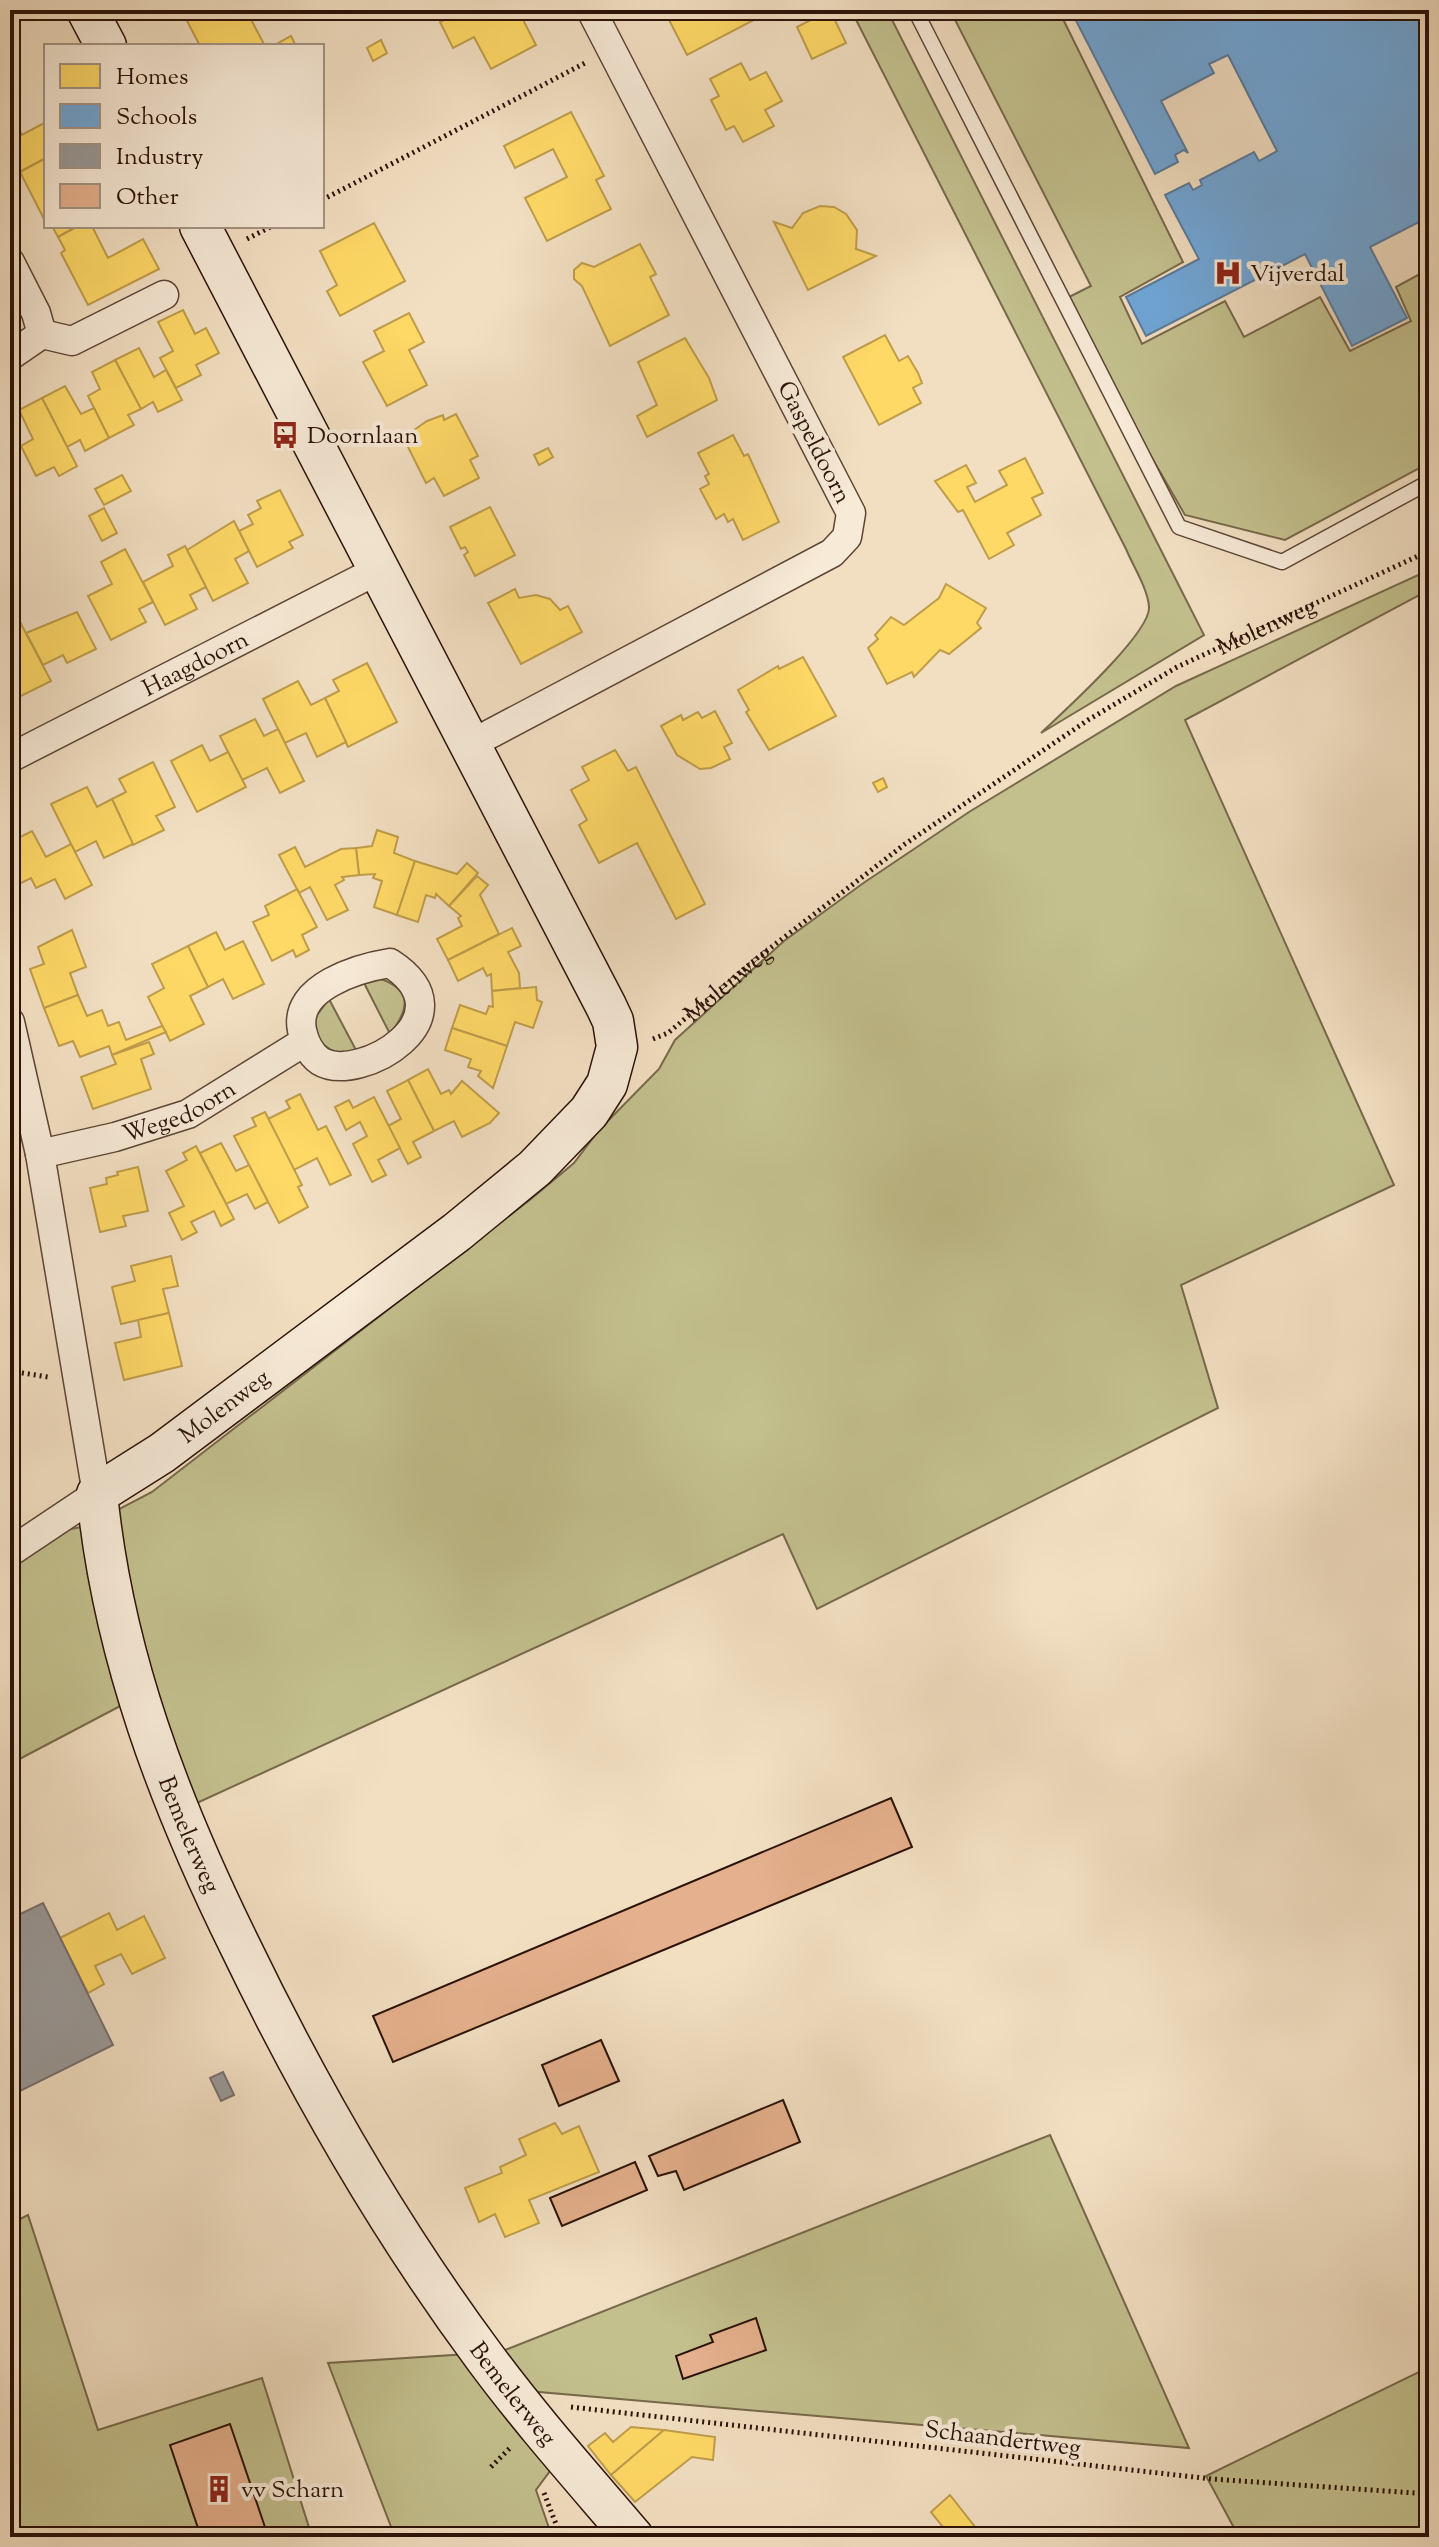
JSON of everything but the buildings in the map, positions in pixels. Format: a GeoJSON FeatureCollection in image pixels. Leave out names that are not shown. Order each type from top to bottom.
{"type":"FeatureCollection","features":[{"type":"Feature","properties":{"kind":"street"},"geometry":{"type":"LineString","coordinates":[[87,10],[105,44]]}},
{"type":"Feature","properties":{"kind":"street","name":"Gaspeldoorn"},"geometry":{"type":"LineString","coordinates":[[471,744],[832,553],[847,537],[851,513],[591,10]]}},
{"type":"Feature","properties":{"kind":"street"},"geometry":{"type":"LineString","coordinates":[[201,228],[613,1021],[617,1047]]}},
{"type":"Feature","properties":{"kind":"street"},"geometry":{"type":"LineString","coordinates":[[10,262],[36,313],[42,334]]}},
{"type":"Feature","properties":{"kind":"street"},"geometry":{"type":"LineString","coordinates":[[10,356],[42,334],[72,341],[164,295]]}},
{"type":"Feature","properties":{"kind":"street","name":"Haagdoorn"},"geometry":{"type":"LineString","coordinates":[[10,758],[380,569]]}},
{"type":"Feature","properties":{"kind":"street","name":"Bemelerweg"},"geometry":{"type":"LineString","coordinates":[[10,1022],[40,1154],[97,1494],[102,1549],[127,1663],[165,1782],[193,1849],[261,1990],[327,2114],[435,2286],[537,2425],[633,2537]]}},
{"type":"Feature","properties":{"kind":"street","name":"Wegedoorn"},"geometry":{"type":"LineString","coordinates":[[40,1154],[127,1134],[188,1114],[304,1042]]}},
{"type":"Feature","properties":{"kind":"street","name":"Molenweg"},"geometry":{"type":"LineString","coordinates":[[97,1494],[162,1453],[513,1187],[600,1098],[615,1066],[617,1047]]}},
{"type":"Feature","properties":{"kind":"street"},"geometry":{"type":"LineString","coordinates":[[10,1552],[97,1494]]}},
{"type":"Feature","properties":{"kind":"lane"},"geometry":{"type":"LineString","coordinates":[[915,10],[1179,527],[1282,562],[1429,482]]}},
{"type":"Feature","properties":{"kind":"path"},"geometry":{"type":"LineString","coordinates":[[324,199],[612,49]]}},
{"type":"Feature","properties":{"kind":"path","name":"Molenweg"},"geometry":{"type":"LineString","coordinates":[[617,1047],[637,1046],[668,1033],[768,949],[905,844],[1088,720],[1177,667],[1429,551]]}},
{"type":"Feature","properties":{"kind":"path","name":"Schaandertweg"},"geometry":{"type":"LineString","coordinates":[[573,2407],[1212,2479],[1429,2494]]}},
{"type":"Feature","properties":{"kind":"path"},"geometry":{"type":"LineString","coordinates":[[491,2467],[519,2442]]}},
{"type":"Feature","properties":{"kind":"path"},"geometry":{"type":"LineString","coordinates":[[541,2484],[561,2537]]}},
{"type":"Feature","properties":{"kind":"shaded area"},"geometry":{"type":"Polygon","coordinates":[[[851,10],[887,10],[1204,635],[1041,733],[1104,672],[1136,635],[1146,619],[1148,600],[1126,549],[851,10]]]}},
{"type":"Feature","properties":{"kind":"shaded area"},"geometry":{"type":"Polygon","coordinates":[[[950,10],[1069,10],[1061,15],[1183,262],[1120,297],[1142,344],[1225,301],[1244,337],[1320,297],[1350,351],[1411,321],[1396,287],[1429,269],[1429,463],[1285,540],[1185,515],[1061,301],[1091,286],[950,10]]]}},
{"type":"Feature","properties":{"kind":"shaded area"},"geometry":{"type":"Polygon","coordinates":[[[1429,570],[1429,590],[1185,720],[1394,1185],[1181,1285],[1218,1408],[817,1609],[783,1534],[162,1819],[124,1704],[10,1764],[10,1568],[60,1531],[87,1526],[152,1492],[531,1199],[574,1163],[599,1130],[659,1069],[675,1040],[784,941],[862,884],[969,812],[1176,686],[1429,570]]]}},
{"type":"Feature","properties":{"kind":"shaded area"},"geometry":{"type":"Polygon","coordinates":[[[381,979],[399,990],[405,1003],[401,1018],[390,1034],[363,981],[381,979]]]}},
{"type":"Feature","properties":{"kind":"shaded area"},"geometry":{"type":"Polygon","coordinates":[[[329,999],[357,1052],[332,1050],[318,1036],[314,1019],[329,999]]]}},
{"type":"Feature","properties":{"kind":"shaded area"},"geometry":{"type":"Polygon","coordinates":[[[1050,2135],[1189,2448],[527,2391],[570,2444],[536,2490],[552,2537],[395,2537],[328,2363],[500,2352],[1050,2135]]]}},
{"type":"Feature","properties":{"kind":"shaded area"},"geometry":{"type":"Polygon","coordinates":[[[28,2215],[98,2430],[262,2378],[312,2537],[10,2537],[10,2224],[28,2215]]]}},
{"type":"Feature","properties":{"kind":"shaded area"},"geometry":{"type":"Polygon","coordinates":[[[1429,2367],[1429,2537],[1239,2537],[1206,2476],[1429,2367]]]}},
{"type":"Feature","properties":{"kind":"place","name":"Vijverdal"},"geometry":{"type":"Point","coordinates":[1228,273]}},
{"type":"Feature","properties":{"kind":"place","name":"Doornlaan"},"geometry":{"type":"Point","coordinates":[285,435]}},
{"type":"Feature","properties":{"kind":"place","name":"vv Scharn"},"geometry":{"type":"Point","coordinates":[219,2489]}}]}
